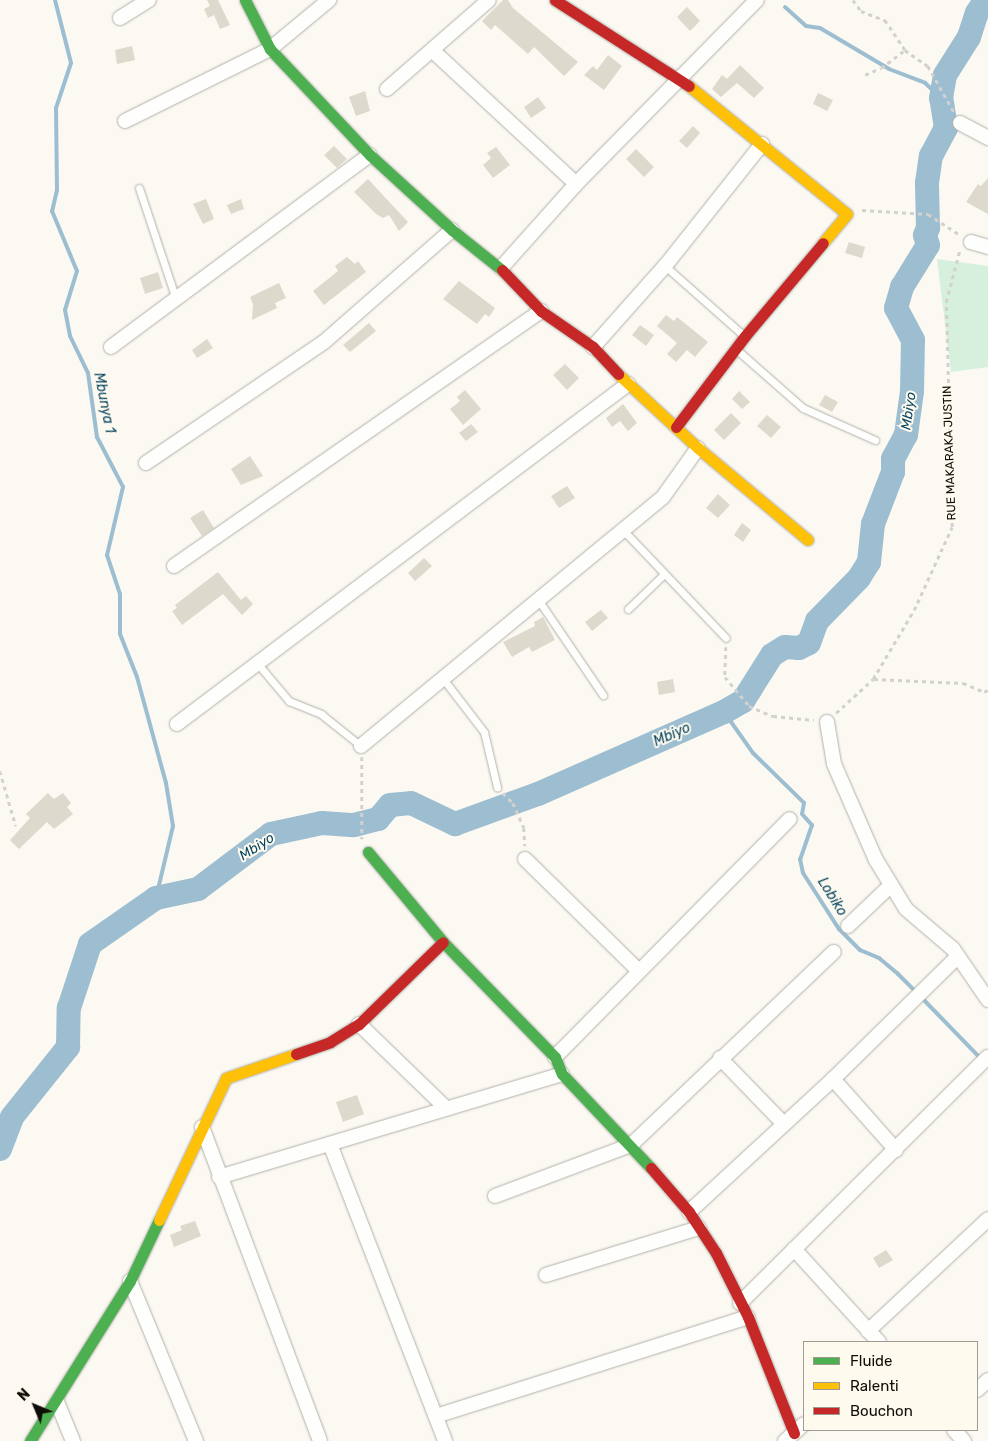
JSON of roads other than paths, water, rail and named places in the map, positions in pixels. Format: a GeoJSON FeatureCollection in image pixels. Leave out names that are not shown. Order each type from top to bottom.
{"type":"FeatureCollection","features":[{"type":"Feature","properties":{"kind":"street"},"geometry":{"type":"LineString","coordinates":[[120,18],[149,0]]}},
{"type":"Feature","properties":{"kind":"street"},"geometry":{"type":"LineString","coordinates":[[245,0],[270,50],[370,155],[452,230],[501,268],[542,311],[593,347],[628,384],[698,448],[808,540]]}},
{"type":"Feature","properties":{"kind":"street"},"geometry":{"type":"LineString","coordinates":[[125,121],[270,50],[329,0]]}},
{"type":"Feature","properties":{"kind":"street"},"geometry":{"type":"LineString","coordinates":[[387,89],[433,51],[489,0]]}},
{"type":"Feature","properties":{"kind":"street"},"geometry":{"type":"LineString","coordinates":[[555,0],[681,79],[847,214],[745,336],[676,427]]}},
{"type":"Feature","properties":{"kind":"street"},"geometry":{"type":"LineString","coordinates":[[501,268],[576,184],[757,0]]}},
{"type":"Feature","properties":{"kind":"street"},"geometry":{"type":"LineString","coordinates":[[433,51],[576,184]]}},
{"type":"Feature","properties":{"kind":"street"},"geometry":{"type":"LineString","coordinates":[[960,123],[988,138]]}},
{"type":"Feature","properties":{"kind":"street"},"geometry":{"type":"LineString","coordinates":[[593,347],[665,266],[762,144]]}},
{"type":"Feature","properties":{"kind":"street"},"geometry":{"type":"LineString","coordinates":[[111,347],[370,155]]}},
{"type":"Feature","properties":{"kind":"street"},"geometry":{"type":"LineString","coordinates":[[146,463],[324,342],[452,230]]}},
{"type":"Feature","properties":{"kind":"street"},"geometry":{"type":"LineString","coordinates":[[967,240],[988,247]]}},
{"type":"Feature","properties":{"kind":"street"},"geometry":{"type":"LineString","coordinates":[[174,566],[542,311]]}},
{"type":"Feature","properties":{"kind":"street"},"geometry":{"type":"LineString","coordinates":[[177,724],[628,384]]}},
{"type":"Feature","properties":{"kind":"street"},"geometry":{"type":"LineString","coordinates":[[362,746],[663,497],[698,448]]}},
{"type":"Feature","properties":{"kind":"street"},"geometry":{"type":"LineString","coordinates":[[827,722],[834,764],[876,860],[906,909],[958,956],[988,1000]]}},
{"type":"Feature","properties":{"kind":"street"},"geometry":{"type":"LineString","coordinates":[[555,1057],[790,819]]}},
{"type":"Feature","properties":{"kind":"street"},"geometry":{"type":"LineString","coordinates":[[368,852],[443,942],[555,1057],[562,1074],[631,1145],[689,1212],[716,1253],[748,1317],[794,1432]]}},
{"type":"Feature","properties":{"kind":"street"},"geometry":{"type":"LineString","coordinates":[[525,859],[639,971]]}},
{"type":"Feature","properties":{"kind":"street"},"geometry":{"type":"LineString","coordinates":[[848,926],[891,885]]}},
{"type":"Feature","properties":{"kind":"street"},"geometry":{"type":"LineString","coordinates":[[30,1441],[57,1402],[130,1281],[226,1078],[330,1042],[358,1024],[443,942]]}},
{"type":"Feature","properties":{"kind":"street"},"geometry":{"type":"LineString","coordinates":[[494,1196],[631,1145],[720,1058],[834,952]]}},
{"type":"Feature","properties":{"kind":"street"},"geometry":{"type":"LineString","coordinates":[[689,1212],[833,1079],[958,956]]}},
{"type":"Feature","properties":{"kind":"street"},"geometry":{"type":"LineString","coordinates":[[358,1024],[447,1108]]}},
{"type":"Feature","properties":{"kind":"street"},"geometry":{"type":"LineString","coordinates":[[740,1303],[988,1057]]}},
{"type":"Feature","properties":{"kind":"street"},"geometry":{"type":"LineString","coordinates":[[720,1058],[784,1124]]}},
{"type":"Feature","properties":{"kind":"street"},"geometry":{"type":"LineString","coordinates":[[219,1177],[562,1074]]}},
{"type":"Feature","properties":{"kind":"street"},"geometry":{"type":"LineString","coordinates":[[833,1079],[896,1150]]}},
{"type":"Feature","properties":{"kind":"street"},"geometry":{"type":"LineString","coordinates":[[202,1127],[219,1177],[320,1441]]}},
{"type":"Feature","properties":{"kind":"street"},"geometry":{"type":"LineString","coordinates":[[330,1144],[445,1441]]}},
{"type":"Feature","properties":{"kind":"street"},"geometry":{"type":"LineString","coordinates":[[868,1331],[988,1219]]}},
{"type":"Feature","properties":{"kind":"street"},"geometry":{"type":"LineString","coordinates":[[546,1276],[699,1228]]}},
{"type":"Feature","properties":{"kind":"street"},"geometry":{"type":"LineString","coordinates":[[794,1249],[878,1341]]}},
{"type":"Feature","properties":{"kind":"street"},"geometry":{"type":"LineString","coordinates":[[130,1281],[196,1441]]}},
{"type":"Feature","properties":{"kind":"street"},"geometry":{"type":"LineString","coordinates":[[436,1416],[748,1317]]}},
{"type":"Feature","properties":{"kind":"street"},"geometry":{"type":"LineString","coordinates":[[978,1389],[988,1380]]}},
{"type":"Feature","properties":{"kind":"street"},"geometry":{"type":"LineString","coordinates":[[57,1402],[73,1441]]}},
{"type":"Feature","properties":{"kind":"street"},"geometry":{"type":"LineString","coordinates":[[955,1431],[964,1441]]}},
{"type":"Feature","properties":{"kind":"lane"},"geometry":{"type":"LineString","coordinates":[[139,188],[176,299]]}},
{"type":"Feature","properties":{"kind":"lane"},"geometry":{"type":"LineString","coordinates":[[665,266],[745,336]]}},
{"type":"Feature","properties":{"kind":"lane"},"geometry":{"type":"LineString","coordinates":[[736,348],[803,408],[875,440]]}},
{"type":"Feature","properties":{"kind":"lane"},"geometry":{"type":"LineString","coordinates":[[624,530],[726,638]]}},
{"type":"Feature","properties":{"kind":"lane"},"geometry":{"type":"LineString","coordinates":[[628,609],[664,574]]}},
{"type":"Feature","properties":{"kind":"lane"},"geometry":{"type":"LineString","coordinates":[[539,601],[603,695]]}},
{"type":"Feature","properties":{"kind":"lane"},"geometry":{"type":"LineString","coordinates":[[258,663],[289,701],[321,714],[362,746]]}},
{"type":"Feature","properties":{"kind":"lane"},"geometry":{"type":"LineString","coordinates":[[444,680],[484,732],[497,787]]}},
{"type":"Feature","properties":{"kind":"waterway","name":"Mbunya 1"},"geometry":{"type":"LineString","coordinates":[[55,0],[71,63],[56,108],[57,190],[52,211],[77,271],[65,310],[70,336],[88,373],[97,437],[123,487],[107,555],[120,594],[120,634],[137,677],[166,783],[173,826],[156,898]]}},
{"type":"Feature","properties":{"kind":"waterway","name":"Mbiyo"},"geometry":{"type":"LineString","coordinates":[[0,1149],[12,1117],[68,1047],[69,1008],[90,944],[156,898],[198,889],[271,834],[322,823],[354,825],[378,819],[390,805],[411,803],[455,824],[538,794],[724,712],[743,701],[772,655],[785,647],[799,648],[809,643],[817,621],[859,578],[869,562],[873,524],[893,472],[893,459],[906,435],[912,391],[913,340],[896,308],[902,287],[928,245],[925,235],[928,228],[927,183],[931,156],[946,128],[941,98],[945,75],[969,37],[977,13],[985,0]]}},
{"type":"Feature","properties":{"kind":"waterway"},"geometry":{"type":"LineString","coordinates":[[785,7],[806,26],[820,28],[889,69],[925,83],[941,98]]}},
{"type":"Feature","properties":{"kind":"waterway","name":"Lobiko"},"geometry":{"type":"LineString","coordinates":[[724,712],[753,753],[804,803],[802,814],[812,825],[800,859],[803,873],[839,929],[860,950],[879,958],[916,992]]}},
{"type":"Feature","properties":{"kind":"waterway","name":"Lobiko"},"geometry":{"type":"LineString","coordinates":[[921,997],[982,1060]]}}]}
